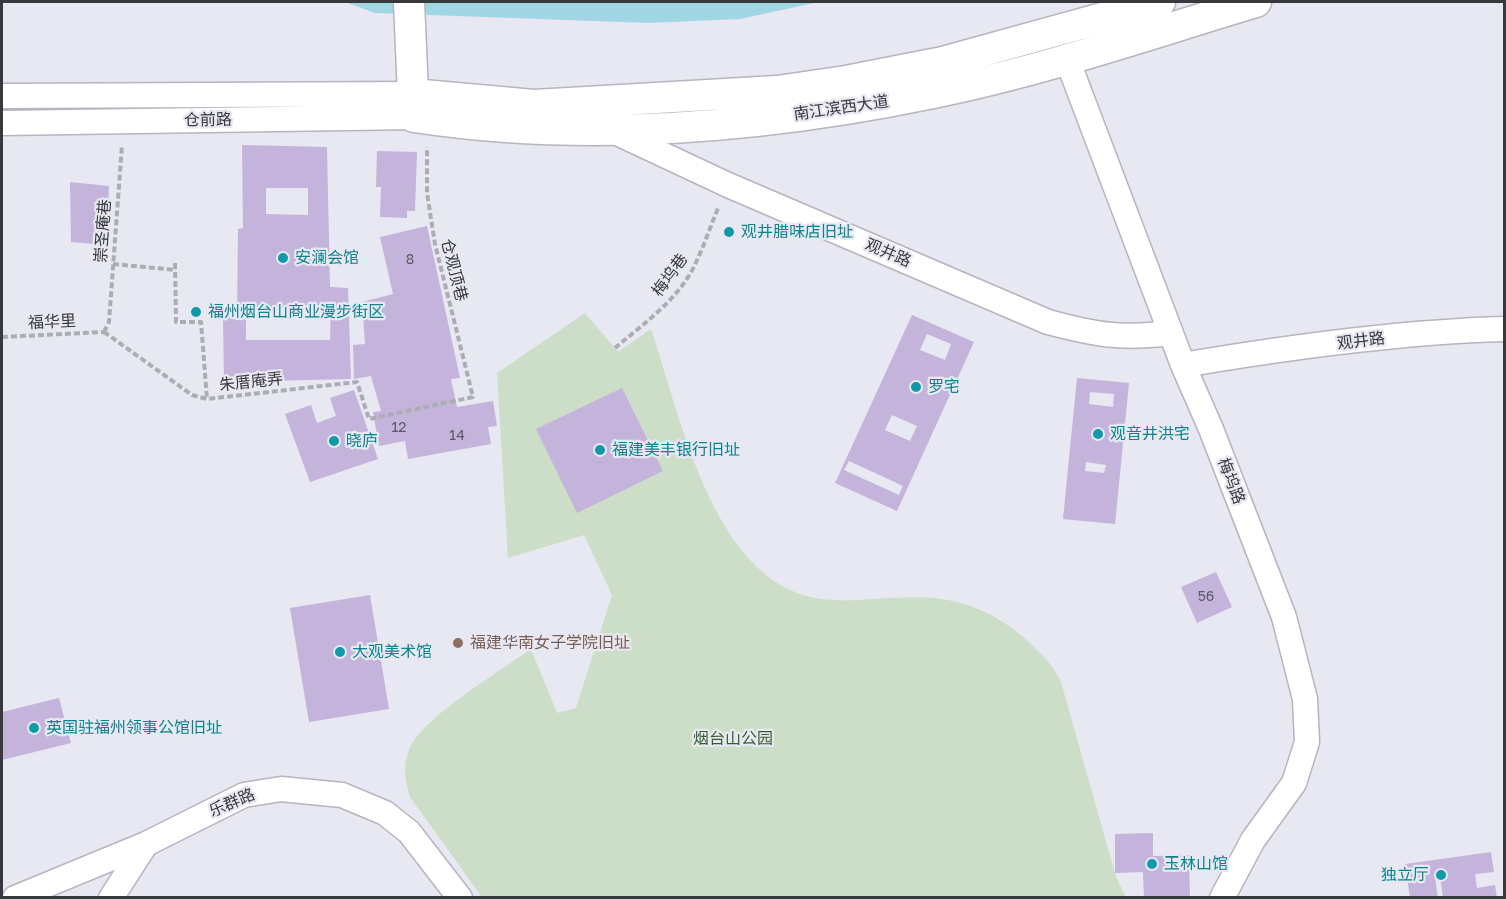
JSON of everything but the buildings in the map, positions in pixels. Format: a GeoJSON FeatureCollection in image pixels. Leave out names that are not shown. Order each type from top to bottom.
{"type":"FeatureCollection","features":[{"type":"Feature","properties":{"kind":"main road"},"geometry":{"type":"LineString","coordinates":[[409,2],[413,106]]}},
{"type":"Feature","properties":{"kind":"main road","name":"南江滨西大道"},"geometry":{"type":"LineString","coordinates":[[413,106],[534,105],[777,91],[846,81],[943,62],[1160,2]]}},
{"type":"Feature","properties":{"kind":"main road","name":"南江滨西大道"},"geometry":{"type":"LineString","coordinates":[[413,106],[460,124],[615,132],[838,110],[934,93],[1067,59],[1256,2]]}},
{"type":"Feature","properties":{"kind":"street","name":"梅坞路"},"geometry":{"type":"LineString","coordinates":[[1067,59],[1183,365],[1211,429],[1284,617],[1305,699],[1308,718],[1307,742],[1294,783],[1253,840],[1221,897]]}},
{"type":"Feature","properties":{"kind":"street","name":"仓前路"},"geometry":{"type":"LineString","coordinates":[[2,96],[413,106]]}},
{"type":"Feature","properties":{"kind":"street","name":"仓前路"},"geometry":{"type":"LineString","coordinates":[[2,123],[413,106]]}},
{"type":"Feature","properties":{"kind":"street","name":"观井路"},"geometry":{"type":"LineString","coordinates":[[615,132],[728,185],[1039,318],[1098,335],[1126,337],[1171,333]]}},
{"type":"Feature","properties":{"kind":"street","name":"观井路"},"geometry":{"type":"LineString","coordinates":[[1183,365],[1247,354],[1425,333],[1504,329]]}},
{"type":"Feature","properties":{"kind":"street","name":"乐群路"},"geometry":{"type":"LineString","coordinates":[[15,897],[146,844],[257,791],[281,789],[327,793],[370,806],[397,821],[421,847],[460,897]]}},
{"type":"Feature","properties":{"kind":"street"},"geometry":{"type":"LineString","coordinates":[[111,897],[146,844]]}},
{"type":"Feature","properties":{"kind":"path","name":"崇圣庵巷"},"geometry":{"type":"LineString","coordinates":[[104,332],[109,322],[122,143]]}},
{"type":"Feature","properties":{"kind":"path","name":"仓观顶巷"},"geometry":{"type":"LineString","coordinates":[[366,409],[369,419],[473,397],[435,244],[428,199],[427,147]]}},
{"type":"Feature","properties":{"kind":"path","name":"梅坞巷"},"geometry":{"type":"LineString","coordinates":[[615,348],[653,316],[681,287],[698,258],[721,200]]}},
{"type":"Feature","properties":{"kind":"path"},"geometry":{"type":"LineString","coordinates":[[175,263],[176,322],[201,322],[207,399]]}},
{"type":"Feature","properties":{"kind":"path"},"geometry":{"type":"LineString","coordinates":[[113,264],[176,270]]}},
{"type":"Feature","properties":{"kind":"path","name":"福华里"},"geometry":{"type":"LineString","coordinates":[[2,337],[104,332]]}},
{"type":"Feature","properties":{"kind":"path","name":"朱厝庵弄"},"geometry":{"type":"LineString","coordinates":[[104,332],[192,396],[207,399],[357,382],[366,409]]}},
{"type":"Feature","properties":{"kind":"green space","name":"烟台山公园"},"geometry":{"type":"Polygon","coordinates":[[[585,313],[618,352],[651,329],[679,420],[702,482],[733,538],[752,562],[774,581],[796,593],[819,599],[915,597],[964,604],[1005,623],[1044,657],[1061,682],[1116,877],[1126,897],[482,897],[410,797],[406,779],[406,760],[410,748],[430,722],[464,695],[531,649],[557,713],[576,708],[612,595],[584,535],[508,558],[497,373],[585,313]]]}},
{"type":"Feature","properties":{"kind":"water"},"geometry":{"type":"Polygon","coordinates":[[[345,2],[819,2],[740,19],[648,23],[375,13],[345,2]]]}},
{"type":"Feature","properties":{"kind":"place","name":"观井腊味店旧址"},"geometry":{"type":"Point","coordinates":[729,232]}},
{"type":"Feature","properties":{"kind":"place","name":"安澜会馆"},"geometry":{"type":"Point","coordinates":[283,258]}},
{"type":"Feature","properties":{"kind":"place","name":"福州烟台山商业漫步街区"},"geometry":{"type":"Point","coordinates":[196,312]}},
{"type":"Feature","properties":{"kind":"place","name":"罗宅"},"geometry":{"type":"Point","coordinates":[916,387]}},
{"type":"Feature","properties":{"kind":"place","name":"观音井洪宅"},"geometry":{"type":"Point","coordinates":[1098,434]}},
{"type":"Feature","properties":{"kind":"place","name":"晓庐"},"geometry":{"type":"Point","coordinates":[334,441]}},
{"type":"Feature","properties":{"kind":"place","name":"福建美丰银行旧址"},"geometry":{"type":"Point","coordinates":[600,450]}},
{"type":"Feature","properties":{"kind":"place","name":"福建华南女子学院旧址"},"geometry":{"type":"Point","coordinates":[458,643]}},
{"type":"Feature","properties":{"kind":"place","name":"大观美术馆"},"geometry":{"type":"Point","coordinates":[340,652]}},
{"type":"Feature","properties":{"kind":"place","name":"英国驻福州领事公馆旧址"},"geometry":{"type":"Point","coordinates":[34,728]}},
{"type":"Feature","properties":{"kind":"place","name":"玉林山馆"},"geometry":{"type":"Point","coordinates":[1152,864]}},
{"type":"Feature","properties":{"kind":"place","name":"独立厅"},"geometry":{"type":"Point","coordinates":[1441,875]}}]}
